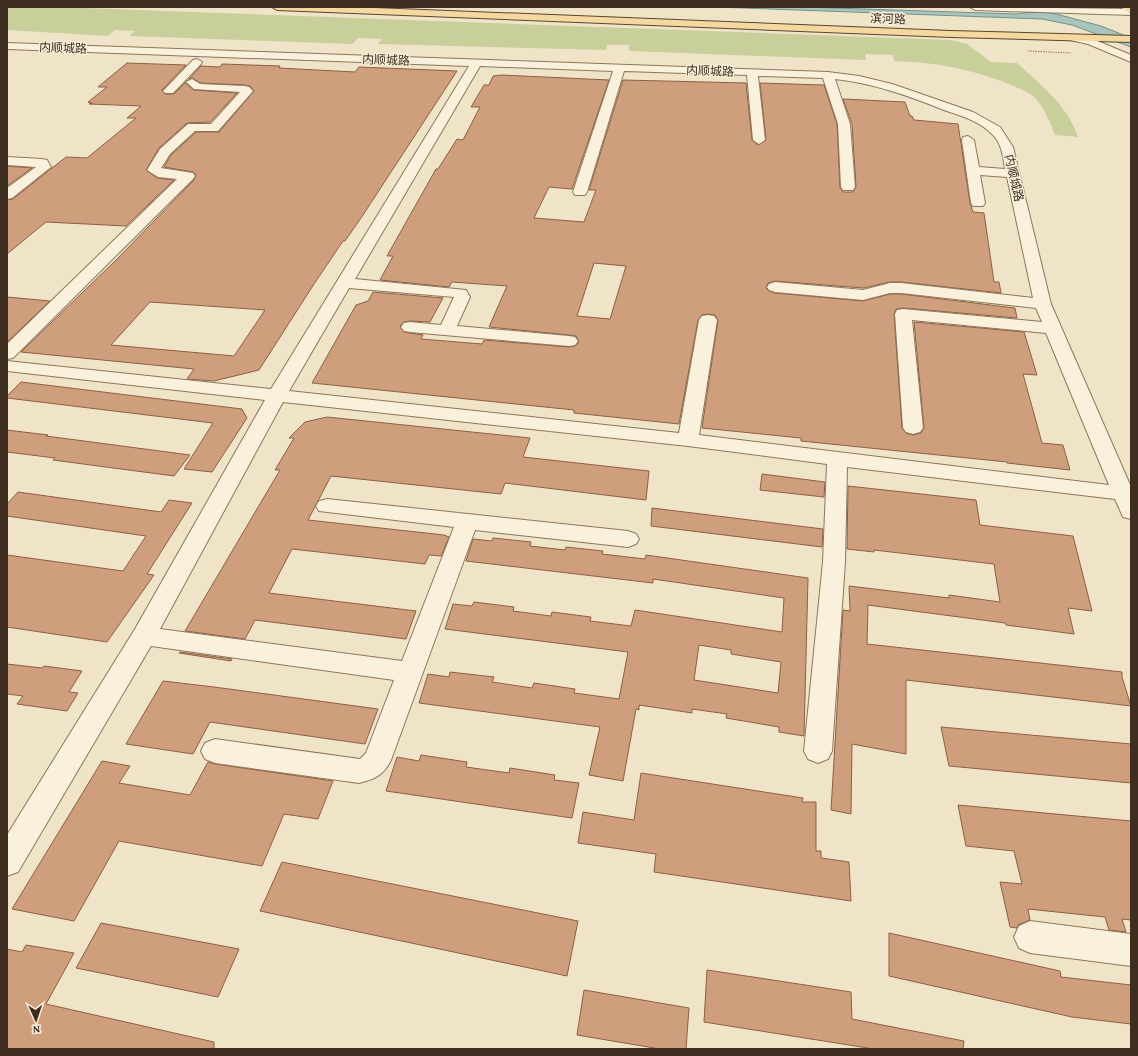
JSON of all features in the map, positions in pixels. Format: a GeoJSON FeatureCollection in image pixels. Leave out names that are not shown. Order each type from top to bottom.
{"type":"FeatureCollection","features":[{"type":"Feature","properties":{"kind":"main road","name":"滨河路"},"geometry":{"type":"LineString","coordinates":[[277,7],[1071,35]]}},
{"type":"Feature","properties":{"kind":"main road","name":"滨河路"},"geometry":{"type":"LineString","coordinates":[[392,7],[947,29],[1071,35],[1090,38],[1130,36]]}},
{"type":"Feature","properties":{"kind":"main road"},"geometry":{"type":"LineString","coordinates":[[1125,7],[1131,12]]}},
{"type":"Feature","properties":{"kind":"main road"},"geometry":{"type":"LineString","coordinates":[[1071,35],[1130,36]]}},
{"type":"Feature","properties":{"kind":"street"},"geometry":{"type":"LineString","coordinates":[[975,7],[1131,12]]}},
{"type":"Feature","properties":{"kind":"street"},"geometry":{"type":"LineString","coordinates":[[1071,35],[1131,59]]}},
{"type":"Feature","properties":{"kind":"street","name":"内顺城路"},"geometry":{"type":"LineString","coordinates":[[7,46],[828,75],[857,78],[884,84],[963,113],[988,124],[1004,140],[1043,304],[1131,512]]}},
{"type":"Feature","properties":{"kind":"street"},"geometry":{"type":"LineString","coordinates":[[169,91],[206,54]]}},
{"type":"Feature","properties":{"kind":"street"},"geometry":{"type":"LineString","coordinates":[[7,862],[144,636],[277,395],[476,63]]}},
{"type":"Feature","properties":{"kind":"street"},"geometry":{"type":"LineString","coordinates":[[580,192],[619,68]]}},
{"type":"Feature","properties":{"kind":"street"},"geometry":{"type":"LineString","coordinates":[[752,73],[759,140]]}},
{"type":"Feature","properties":{"kind":"street"},"geometry":{"type":"LineString","coordinates":[[828,75],[844,124],[848,186]]}},
{"type":"Feature","properties":{"kind":"street"},"geometry":{"type":"LineString","coordinates":[[7,354],[188,176],[164,174],[154,170],[156,164],[170,145],[192,127],[214,128],[247,91],[244,89],[198,86],[194,85],[192,82]]}},
{"type":"Feature","properties":{"kind":"street"},"geometry":{"type":"LineString","coordinates":[[968,140],[978,202]]}},
{"type":"Feature","properties":{"kind":"street"},"geometry":{"type":"LineString","coordinates":[[7,161],[44,164],[44,167],[7,196]]}},
{"type":"Feature","properties":{"kind":"street"},"geometry":{"type":"LineString","coordinates":[[973,170],[1013,174]]}},
{"type":"Feature","properties":{"kind":"street"},"geometry":{"type":"LineString","coordinates":[[7,182],[23,183]]}},
{"type":"Feature","properties":{"kind":"street"},"geometry":{"type":"LineString","coordinates":[[344,283],[460,294],[462,297],[447,330]]}},
{"type":"Feature","properties":{"kind":"street"},"geometry":{"type":"LineString","coordinates":[[775,287],[863,295],[872,294],[885,288],[901,288],[1043,304]]}},
{"type":"Feature","properties":{"kind":"street"},"geometry":{"type":"LineString","coordinates":[[913,428],[903,314],[1052,328]]}},
{"type":"Feature","properties":{"kind":"street"},"geometry":{"type":"LineString","coordinates":[[688,440],[708,320]]}},
{"type":"Feature","properties":{"kind":"street"},"geometry":{"type":"LineString","coordinates":[[410,326],[569,341]]}},
{"type":"Feature","properties":{"kind":"street"},"geometry":{"type":"LineString","coordinates":[[7,366],[688,440],[1122,493]]}},
{"type":"Feature","properties":{"kind":"street"},"geometry":{"type":"LineString","coordinates":[[818,751],[834,562],[837,459]]}},
{"type":"Feature","properties":{"kind":"street"},"geometry":{"type":"LineString","coordinates":[[327,506],[628,539]]}},
{"type":"Feature","properties":{"kind":"street"},"geometry":{"type":"LineString","coordinates":[[215,751],[359,771],[368,769],[377,760],[467,521]]}},
{"type":"Feature","properties":{"kind":"street"},"geometry":{"type":"LineString","coordinates":[[144,636],[410,672]]}},
{"type":"Feature","properties":{"kind":"street"},"geometry":{"type":"LineString","coordinates":[[1030,937],[1131,950]]}},
{"type":"Feature","properties":{"kind":"green space"},"geometry":{"type":"Polygon","coordinates":[[[7,7],[57,7],[951,40],[967,44],[991,62],[1017,63],[1052,96],[1067,115],[1078,137],[1055,135],[1043,108],[1033,96],[1019,88],[997,79],[954,67],[894,61],[893,55],[865,54],[866,60],[629,51],[629,45],[607,45],[606,50],[378,44],[382,39],[358,38],[353,44],[129,36],[135,31],[115,30],[108,36],[7,30],[7,7]]]}},
{"type":"Feature","properties":{"kind":"water"},"geometry":{"type":"Polygon","coordinates":[[[716,7],[802,7],[1017,14],[1041,11],[1101,26],[1131,38],[1131,47],[1072,25],[1042,19],[716,7]]]}},
{"type":"Feature","properties":{"kind":"building"},"geometry":{"type":"Polygon","coordinates":[[[127,63],[186,65],[162,90],[165,94],[174,94],[185,83],[194,90],[237,93],[210,122],[187,123],[159,148],[146,170],[157,178],[174,180],[126,226],[46,222],[7,254],[7,200],[13,199],[66,157],[87,158],[136,118],[127,118],[141,106],[89,104],[92,103],[88,102],[107,87],[98,87],[127,63]]]}},
{"type":"Feature","properties":{"kind":"building"},"geometry":{"type":"Polygon","coordinates":[[[222,64],[280,66],[279,68],[355,72],[359,67],[457,71],[361,218],[345,241],[343,241],[314,284],[259,370],[214,381],[187,379],[194,369],[21,352],[116,260],[194,180],[196,175],[193,172],[164,167],[171,155],[196,132],[219,132],[254,91],[250,86],[245,85],[200,83],[193,78],[189,79],[201,66],[220,67],[222,64]],[[150,302],[111,345],[234,356],[265,310],[150,302]]]}},
{"type":"Feature","properties":{"kind":"building"},"geometry":{"type":"Polygon","coordinates":[[[501,75],[609,80],[572,189],[549,187],[534,218],[584,222],[596,190],[589,190],[623,80],[746,83],[752,140],[758,145],[766,140],[760,83],[824,85],[837,124],[840,187],[843,192],[853,192],[856,187],[852,124],[843,99],[905,102],[910,116],[912,116],[914,120],[958,124],[970,203],[973,212],[984,213],[994,282],[999,282],[1001,293],[901,282],[890,282],[863,288],[775,281],[768,283],[766,288],[775,293],[863,301],[890,294],[901,294],[1015,308],[1017,318],[903,308],[896,309],[894,314],[902,428],[906,433],[913,435],[921,433],[924,428],[914,322],[1024,332],[1037,375],[1023,374],[1042,443],[1063,445],[1070,470],[1007,462],[801,441],[801,438],[702,428],[718,320],[715,315],[708,314],[702,315],[698,320],[679,424],[574,413],[574,410],[312,383],[356,305],[368,301],[373,292],[443,298],[430,322],[410,321],[404,322],[400,326],[404,332],[423,335],[421,339],[482,344],[484,340],[569,347],[575,346],[579,342],[576,336],[489,327],[507,286],[452,282],[449,287],[380,280],[393,256],[387,256],[436,169],[438,169],[457,139],[463,140],[480,107],[471,107],[484,85],[489,85],[493,76],[501,75]],[[594,263],[577,316],[610,319],[626,266],[594,263]]]}},
{"type":"Feature","properties":{"kind":"building"},"geometry":{"type":"Polygon","coordinates":[[[7,166],[32,168],[7,186],[7,166]]]}},
{"type":"Feature","properties":{"kind":"building"},"geometry":{"type":"Polygon","coordinates":[[[7,297],[50,301],[7,342],[7,297]]]}},
{"type":"Feature","properties":{"kind":"building"},"geometry":{"type":"Polygon","coordinates":[[[21,382],[242,409],[247,418],[212,472],[184,469],[213,423],[7,398],[7,396],[21,382]]]}},
{"type":"Feature","properties":{"kind":"building"},"geometry":{"type":"Polygon","coordinates":[[[327,417],[530,438],[523,457],[649,471],[646,500],[505,483],[501,494],[331,476],[308,520],[444,535],[449,537],[441,556],[429,555],[425,564],[292,549],[269,593],[416,611],[406,639],[255,620],[245,639],[185,631],[280,470],[275,470],[294,438],[289,438],[305,422],[327,417]]]}},
{"type":"Feature","properties":{"kind":"building"},"geometry":{"type":"Polygon","coordinates":[[[7,430],[190,455],[174,476],[53,460],[55,458],[7,452],[7,430]]]}},
{"type":"Feature","properties":{"kind":"building"},"geometry":{"type":"Polygon","coordinates":[[[762,474],[825,482],[824,497],[760,490],[762,474]]]}},
{"type":"Feature","properties":{"kind":"building"},"geometry":{"type":"Polygon","coordinates":[[[848,486],[976,500],[980,525],[1073,536],[1092,611],[1068,608],[1074,634],[1006,625],[1005,623],[868,605],[867,644],[1122,672],[1122,677],[1131,706],[906,680],[906,754],[852,744],[851,814],[831,810],[843,610],[850,611],[849,586],[949,598],[949,595],[1000,602],[994,564],[874,550],[874,552],[847,549],[848,486]]]}},
{"type":"Feature","properties":{"kind":"building"},"geometry":{"type":"Polygon","coordinates":[[[18,492],[161,512],[169,500],[192,503],[147,574],[154,575],[107,642],[7,627],[7,555],[123,571],[146,536],[7,516],[7,504],[18,492]]]}},
{"type":"Feature","properties":{"kind":"building"},"geometry":{"type":"Polygon","coordinates":[[[652,508],[823,529],[822,547],[651,526],[652,508]]]}},
{"type":"Feature","properties":{"kind":"building"},"geometry":{"type":"Polygon","coordinates":[[[493,538],[531,542],[530,546],[565,550],[566,547],[603,551],[602,554],[645,559],[646,555],[808,578],[804,736],[779,732],[779,727],[726,718],[727,714],[692,709],[692,713],[639,705],[639,710],[636,709],[623,781],[589,775],[600,727],[419,703],[428,674],[449,677],[450,672],[494,677],[492,682],[532,688],[534,683],[575,689],[574,693],[619,699],[628,652],[445,629],[453,604],[472,606],[474,602],[514,607],[513,611],[551,616],[552,612],[591,617],[590,621],[631,626],[635,610],[782,632],[784,598],[653,579],[653,583],[466,561],[473,539],[492,541],[493,538]],[[699,645],[694,680],[778,693],[781,662],[731,654],[731,650],[699,645]]]}},
{"type":"Feature","properties":{"kind":"building"},"geometry":{"type":"Polygon","coordinates":[[[179,653],[232,659],[231,661],[179,653]]]}},
{"type":"Feature","properties":{"kind":"building"},"geometry":{"type":"Polygon","coordinates":[[[7,664],[42,668],[44,666],[82,671],[69,692],[78,693],[67,711],[17,704],[23,696],[7,694],[7,664]]]}},
{"type":"Feature","properties":{"kind":"building"},"geometry":{"type":"Polygon","coordinates":[[[163,681],[378,709],[365,744],[210,722],[193,754],[126,744],[163,681]]]}},
{"type":"Feature","properties":{"kind":"building"},"geometry":{"type":"Polygon","coordinates":[[[941,727],[1131,744],[1131,783],[949,766],[941,727]]]}},
{"type":"Feature","properties":{"kind":"building"},"geometry":{"type":"Polygon","coordinates":[[[421,755],[467,762],[466,767],[509,773],[510,768],[555,775],[554,780],[579,783],[572,818],[386,791],[397,757],[419,761],[421,755]]]}},
{"type":"Feature","properties":{"kind":"building"},"geometry":{"type":"Polygon","coordinates":[[[102,761],[130,766],[119,783],[190,795],[208,762],[333,781],[318,819],[284,814],[262,866],[119,841],[74,921],[12,909],[102,761]]]}},
{"type":"Feature","properties":{"kind":"building"},"geometry":{"type":"Polygon","coordinates":[[[641,773],[803,798],[802,802],[816,802],[816,851],[821,851],[821,858],[849,862],[851,901],[654,872],[656,854],[578,843],[583,812],[634,820],[641,773]]]}},
{"type":"Feature","properties":{"kind":"building"},"geometry":{"type":"Polygon","coordinates":[[[958,805],[1131,821],[1131,920],[1122,919],[1126,932],[1109,930],[1105,917],[1028,909],[1030,920],[1018,925],[1017,928],[1010,927],[1000,882],[1022,884],[1014,851],[966,846],[958,805]]]}},
{"type":"Feature","properties":{"kind":"building"},"geometry":{"type":"Polygon","coordinates":[[[282,862],[578,921],[567,976],[260,911],[282,862]]]}},
{"type":"Feature","properties":{"kind":"building"},"geometry":{"type":"Polygon","coordinates":[[[101,923],[239,949],[218,997],[76,968],[101,923]]]}},
{"type":"Feature","properties":{"kind":"building"},"geometry":{"type":"Polygon","coordinates":[[[889,933],[1060,971],[1061,977],[1131,985],[1131,1024],[1072,1017],[889,976],[889,933]]]}},
{"type":"Feature","properties":{"kind":"building"},"geometry":{"type":"Polygon","coordinates":[[[26,945],[74,953],[46,1004],[214,1042],[214,1049],[7,1049],[7,949],[22,952],[26,945]]]}},
{"type":"Feature","properties":{"kind":"building"},"geometry":{"type":"Polygon","coordinates":[[[707,970],[851,992],[852,1019],[964,1041],[963,1049],[874,1049],[704,1022],[707,970]]]}},
{"type":"Feature","properties":{"kind":"building"},"geometry":{"type":"Polygon","coordinates":[[[584,990],[689,1008],[686,1049],[660,1049],[577,1035],[584,990]]]}}]}
